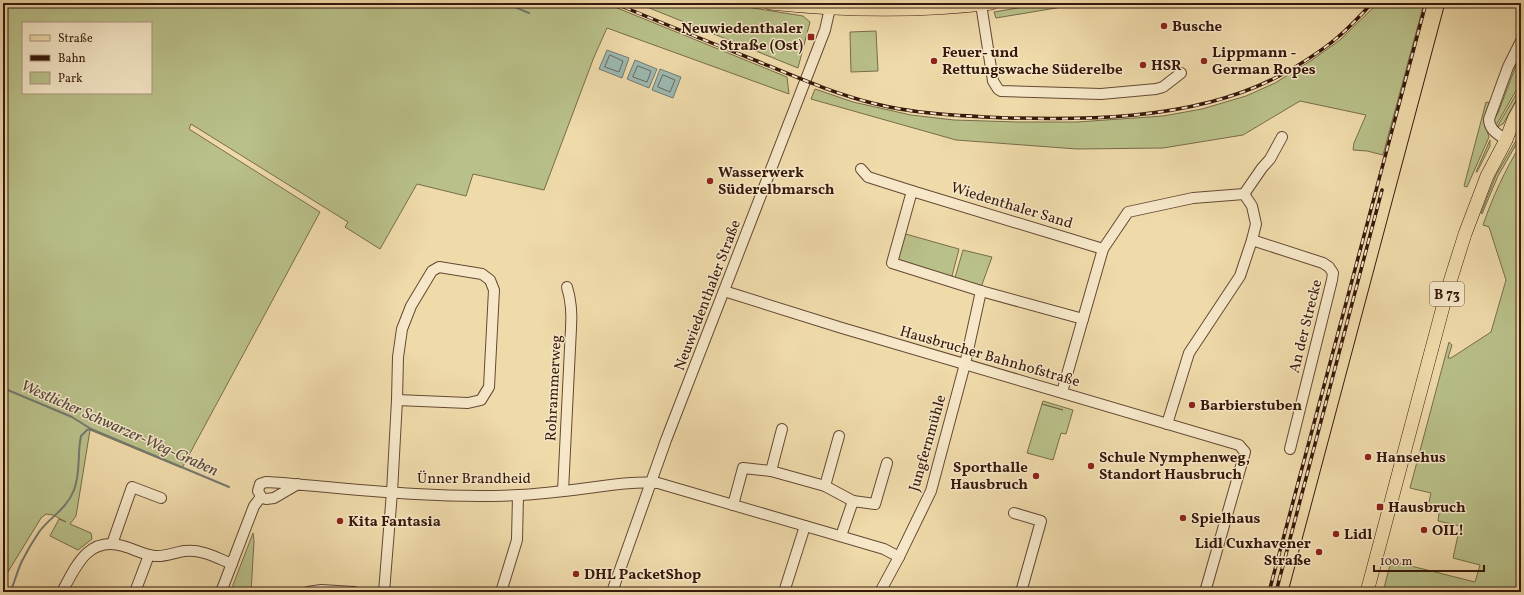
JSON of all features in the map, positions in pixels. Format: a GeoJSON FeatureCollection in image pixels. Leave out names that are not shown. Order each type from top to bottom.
{"type":"FeatureCollection","features":[{"type":"Feature","properties":{"kind":"main road"},"geometry":{"type":"LineString","coordinates":[[770,3],[830,8],[901,10],[987,4]]}},
{"type":"Feature","properties":{"kind":"main road","name":"B 73"},"geometry":{"type":"LineString","coordinates":[[1367,592],[1456,261],[1479,195],[1521,106]]}},
{"type":"Feature","properties":{"kind":"main road","name":"B 73"},"geometry":{"type":"LineString","coordinates":[[1506,140],[1521,125]]}},
{"type":"Feature","properties":{"kind":"street"},"geometry":{"type":"LineString","coordinates":[[987,4],[993,81],[998,89],[1002,91],[1101,94],[1156,89],[1167,84],[1181,73]]}},
{"type":"Feature","properties":{"kind":"street","name":"Neuwiedenthaler Straße"},"geometry":{"type":"LineString","coordinates":[[612,592],[651,483],[825,30],[830,8]]}},
{"type":"Feature","properties":{"kind":"street"},"geometry":{"type":"LineString","coordinates":[[1506,140],[1492,129],[1489,124],[1489,119],[1508,67],[1521,41]]}},
{"type":"Feature","properties":{"kind":"street"},"geometry":{"type":"LineString","coordinates":[[1244,194],[1270,159],[1282,137]]}},
{"type":"Feature","properties":{"kind":"street","name":"Wiedenthaler Sand"},"geometry":{"type":"LineString","coordinates":[[861,169],[868,177],[1103,249]]}},
{"type":"Feature","properties":{"kind":"street"},"geometry":{"type":"LineString","coordinates":[[912,191],[892,263],[982,291],[1083,319]]}},
{"type":"Feature","properties":{"kind":"street"},"geometry":{"type":"LineString","coordinates":[[1167,424],[1189,352],[1240,276],[1256,224],[1252,206],[1244,194]]}},
{"type":"Feature","properties":{"kind":"street"},"geometry":{"type":"LineString","coordinates":[[1062,392],[1103,249],[1128,212],[1193,198],[1244,194]]}},
{"type":"Feature","properties":{"kind":"street","name":"An der Strecke"},"geometry":{"type":"LineString","coordinates":[[1252,240],[1323,264],[1329,267],[1333,273],[1328,299],[1290,449]]}},
{"type":"Feature","properties":{"kind":"street"},"geometry":{"type":"LineString","coordinates":[[384,592],[392,492],[398,357],[402,329],[411,306],[432,271],[439,267],[482,274],[490,280],[494,290],[489,387],[481,400],[468,403],[397,400]]}},
{"type":"Feature","properties":{"kind":"street","name":"Rohrammerweg"},"geometry":{"type":"LineString","coordinates":[[563,491],[572,328],[571,306],[567,287]]}},
{"type":"Feature","properties":{"kind":"street","name":"Hausbrucher Bahnhofstraße"},"geometry":{"type":"LineString","coordinates":[[724,291],[842,328],[1239,445],[1245,452],[1205,592]]}},
{"type":"Feature","properties":{"kind":"street"},"geometry":{"type":"LineString","coordinates":[[965,364],[982,291]]}},
{"type":"Feature","properties":{"kind":"street","name":"Jungfernmühle"},"geometry":{"type":"LineString","coordinates":[[880,592],[931,491],[965,364]]}},
{"type":"Feature","properties":{"kind":"street"},"geometry":{"type":"LineString","coordinates":[[771,471],[782,429]]}},
{"type":"Feature","properties":{"kind":"street"},"geometry":{"type":"LineString","coordinates":[[826,486],[839,436]]}},
{"type":"Feature","properties":{"kind":"street"},"geometry":{"type":"LineString","coordinates":[[733,505],[743,468],[771,471],[826,486],[853,501],[876,504],[887,463]]}},
{"type":"Feature","properties":{"kind":"street","name":"Ünner Brandheid"},"geometry":{"type":"LineString","coordinates":[[261,497],[258,491],[259,486],[264,482],[446,496],[518,495],[627,483],[662,484],[884,549],[899,557]]}},
{"type":"Feature","properties":{"kind":"street"},"geometry":{"type":"LineString","coordinates":[[222,592],[254,506],[261,497],[266,499],[274,498],[298,484]]}},
{"type":"Feature","properties":{"kind":"street"},"geometry":{"type":"LineString","coordinates":[[112,544],[132,487],[161,498]]}},
{"type":"Feature","properties":{"kind":"street"},"geometry":{"type":"LineString","coordinates":[[501,592],[517,540],[518,495]]}},
{"type":"Feature","properties":{"kind":"street"},"geometry":{"type":"LineString","coordinates":[[841,536],[853,501]]}},
{"type":"Feature","properties":{"kind":"street"},"geometry":{"type":"LineString","coordinates":[[1014,513],[1041,521],[1021,592]]}},
{"type":"Feature","properties":{"kind":"street"},"geometry":{"type":"LineString","coordinates":[[784,592],[805,526]]}},
{"type":"Feature","properties":{"kind":"street"},"geometry":{"type":"LineString","coordinates":[[62,592],[75,567],[83,556],[97,546],[112,544],[124,546],[149,555],[162,556],[182,551],[195,551],[232,564]]}},
{"type":"Feature","properties":{"kind":"street"},"geometry":{"type":"LineString","coordinates":[[135,592],[149,555]]}},
{"type":"Feature","properties":{"kind":"street"},"geometry":{"type":"LineString","coordinates":[[308,592],[321,590],[354,592]]}},
{"type":"Feature","properties":{"kind":"green space"},"geometry":{"type":"Polygon","coordinates":[[[3,3],[605,3],[787,77],[789,94],[607,28],[594,57],[544,190],[473,174],[466,196],[417,184],[380,249],[345,227],[348,222],[191,124],[189,129],[320,212],[182,468],[90,430],[76,516],[70,524],[91,533],[92,539],[78,550],[50,536],[59,519],[66,522],[53,515],[46,514],[41,518],[3,580],[3,3]]]}},
{"type":"Feature","properties":{"kind":"green space"},"geometry":{"type":"Polygon","coordinates":[[[637,3],[722,3],[803,16],[810,22],[798,68],[637,3]]]}},
{"type":"Feature","properties":{"kind":"green space"},"geometry":{"type":"Polygon","coordinates":[[[1047,3],[1086,3],[996,18],[994,12],[1047,3]]]}},
{"type":"Feature","properties":{"kind":"green space"},"geometry":{"type":"Polygon","coordinates":[[[1378,3],[1424,3],[1383,155],[1367,151],[1353,150],[1354,143],[1366,115],[1300,101],[1243,135],[1163,148],[1077,149],[956,140],[811,99],[815,89],[853,102],[911,115],[954,120],[1077,122],[1163,116],[1202,109],[1246,96],[1275,83],[1312,60],[1340,40],[1378,3]]]}},
{"type":"Feature","properties":{"kind":"green space"},"geometry":{"type":"Polygon","coordinates":[[[876,31],[878,71],[851,72],[850,32],[876,31]]]}},
{"type":"Feature","properties":{"kind":"green space"},"geometry":{"type":"Polygon","coordinates":[[[1521,52],[1521,82],[1495,127],[1492,123],[1498,113],[1521,52]]]}},
{"type":"Feature","properties":{"kind":"green space"},"geometry":{"type":"Polygon","coordinates":[[[1521,86],[1521,92],[1503,124],[1497,127],[1521,86]]]}},
{"type":"Feature","properties":{"kind":"green space"},"geometry":{"type":"Polygon","coordinates":[[[1486,102],[1490,103],[1484,122],[1489,137],[1467,187],[1464,186],[1486,102]]]}},
{"type":"Feature","properties":{"kind":"green space"},"geometry":{"type":"Polygon","coordinates":[[[1521,132],[1521,136],[1498,176],[1482,214],[1481,213],[1496,175],[1521,132]]]}},
{"type":"Feature","properties":{"kind":"green space"},"geometry":{"type":"Polygon","coordinates":[[[1490,140],[1490,146],[1476,172],[1490,140]]]}},
{"type":"Feature","properties":{"kind":"green space"},"geometry":{"type":"Polygon","coordinates":[[[1521,144],[1521,592],[1383,592],[1391,561],[1475,582],[1480,565],[1453,558],[1460,526],[1438,521],[1439,513],[1427,510],[1431,493],[1410,488],[1449,342],[1452,345],[1448,358],[1451,358],[1491,332],[1506,280],[1489,227],[1483,225],[1500,183],[1521,144]]]}},
{"type":"Feature","properties":{"kind":"green space"},"geometry":{"type":"Polygon","coordinates":[[[902,233],[959,249],[951,280],[894,262],[902,233]]]}},
{"type":"Feature","properties":{"kind":"green space"},"geometry":{"type":"Polygon","coordinates":[[[963,250],[992,257],[980,290],[954,281],[963,250]]]}},
{"type":"Feature","properties":{"kind":"green space"},"geometry":{"type":"Polygon","coordinates":[[[1043,401],[1073,410],[1066,434],[1061,433],[1053,460],[1027,453],[1043,401]]]}},
{"type":"Feature","properties":{"kind":"green space"},"geometry":{"type":"Polygon","coordinates":[[[253,533],[254,541],[251,592],[232,592],[233,585],[253,533]]]}},
{"type":"Feature","properties":{"kind":"water"},"geometry":{"type":"Polygon","coordinates":[[[607,50],[629,58],[622,78],[599,69],[607,50]]]}},
{"type":"Feature","properties":{"kind":"water"},"geometry":{"type":"Polygon","coordinates":[[[635,60],[657,69],[649,88],[627,79],[635,60]]]}},
{"type":"Feature","properties":{"kind":"water"},"geometry":{"type":"Polygon","coordinates":[[[660,69],[681,77],[673,98],[652,90],[660,69]]]}},
{"type":"Feature","properties":{"kind":"waterway"},"geometry":{"type":"LineString","coordinates":[[505,3],[529,13]]}},
{"type":"Feature","properties":{"kind":"waterway","name":"Westlicher Schwarzer-Weg-Graben"},"geometry":{"type":"LineString","coordinates":[[3,388],[72,417],[91,429],[229,487]]}},
{"type":"Feature","properties":{"kind":"waterway"},"geometry":{"type":"LineString","coordinates":[[10,592],[22,561],[39,532],[63,508],[71,497],[76,483],[81,436],[90,429]]}},
{"type":"Feature","properties":{"kind":"tram line"},"geometry":{"type":"LineString","coordinates":[[1288,592],[1445,3]]}},
{"type":"Feature","properties":{"kind":"railway"},"geometry":{"type":"LineString","coordinates":[[614,3],[816,85],[876,104],[917,112],[985,117],[1057,119],[1094,118],[1169,111],[1206,103],[1240,93],[1281,75],[1315,54],[1342,33],[1372,3]]}},
{"type":"Feature","properties":{"kind":"railway"},"geometry":{"type":"LineString","coordinates":[[1269,592],[1426,3]]}},
{"type":"Feature","properties":{"kind":"railway"},"geometry":{"type":"LineString","coordinates":[[1276,592],[1382,190]]}},
{"type":"Feature","properties":{"kind":"place","name":"Busche"},"geometry":{"type":"Point","coordinates":[1164,26]}},
{"type":"Feature","properties":{"kind":"place","name":"Neuwiedenthaler Straße (Ost)"},"geometry":{"type":"Point","coordinates":[811,37]}},
{"type":"Feature","properties":{"kind":"place","name":"Feuer- und Rettungswache Süderelbe"},"geometry":{"type":"Point","coordinates":[934,61]}},
{"type":"Feature","properties":{"kind":"place","name":"Lippmann - German Ropes"},"geometry":{"type":"Point","coordinates":[1204,61]}},
{"type":"Feature","properties":{"kind":"place","name":"HSR"},"geometry":{"type":"Point","coordinates":[1143,65]}},
{"type":"Feature","properties":{"kind":"place","name":"Wasserwerk Süderelbmarsch"},"geometry":{"type":"Point","coordinates":[710,181]}},
{"type":"Feature","properties":{"kind":"place","name":"Barbierstuben"},"geometry":{"type":"Point","coordinates":[1192,405]}},
{"type":"Feature","properties":{"kind":"place","name":"Hansehus"},"geometry":{"type":"Point","coordinates":[1368,457]}},
{"type":"Feature","properties":{"kind":"place","name":"Schule Nymphenweg, Standort Hausbruch"},"geometry":{"type":"Point","coordinates":[1091,466]}},
{"type":"Feature","properties":{"kind":"place","name":"Sporthalle Hausbruch"},"geometry":{"type":"Point","coordinates":[1036,476]}},
{"type":"Feature","properties":{"kind":"place","name":"Hausbruch"},"geometry":{"type":"Point","coordinates":[1380,507]}},
{"type":"Feature","properties":{"kind":"place","name":"Spielhaus"},"geometry":{"type":"Point","coordinates":[1183,518]}},
{"type":"Feature","properties":{"kind":"place","name":"Kita Fantasia"},"geometry":{"type":"Point","coordinates":[340,521]}},
{"type":"Feature","properties":{"kind":"place","name":"OIL!"},"geometry":{"type":"Point","coordinates":[1424,530]}},
{"type":"Feature","properties":{"kind":"place","name":"Lidl"},"geometry":{"type":"Point","coordinates":[1336,534]}},
{"type":"Feature","properties":{"kind":"place","name":"Lidl Cuxhavener Straße"},"geometry":{"type":"Point","coordinates":[1319,552]}},
{"type":"Feature","properties":{"kind":"place","name":"DHL PacketShop"},"geometry":{"type":"Point","coordinates":[576,574]}}]}
